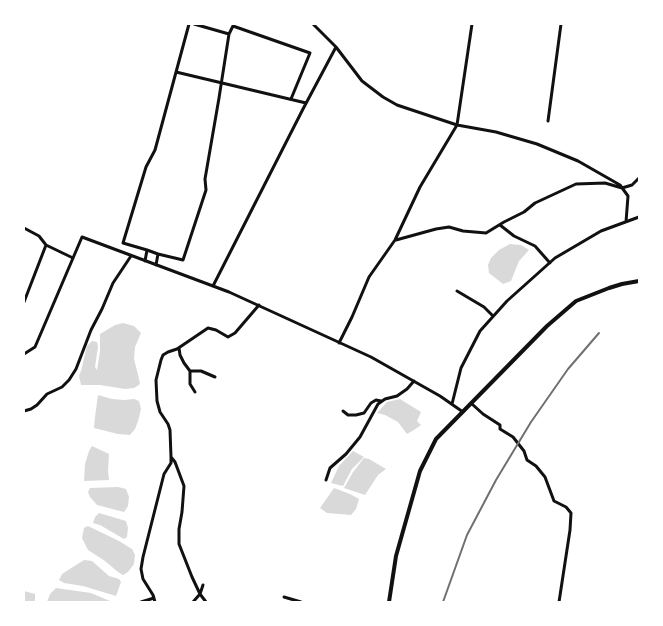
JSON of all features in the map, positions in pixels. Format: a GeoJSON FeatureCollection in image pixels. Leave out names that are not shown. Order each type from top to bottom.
{"type":"FeatureCollection","features":[{"type":"Feature","properties":{"kind":"street"},"geometry":{"type":"LineString","coordinates":[[189,24],[155,150],[146,167],[123,243],[182,260],[206,190],[204,179],[229,34],[233,26],[310,53],[291,99]]}},
{"type":"Feature","properties":{"kind":"street"},"geometry":{"type":"LineString","coordinates":[[194,24],[229,34]]}},
{"type":"Feature","properties":{"kind":"street"},"geometry":{"type":"LineString","coordinates":[[313,24],[336,47],[362,81],[382,97],[397,105],[458,125],[496,132],[537,144],[578,161],[620,185],[628,196],[626,222]]}},
{"type":"Feature","properties":{"kind":"street"},"geometry":{"type":"LineString","coordinates":[[340,343],[369,277],[395,240],[420,187],[458,125],[472,24]]}},
{"type":"Feature","properties":{"kind":"street"},"geometry":{"type":"LineString","coordinates":[[548,122],[561,24]]}},
{"type":"Feature","properties":{"kind":"street"},"geometry":{"type":"LineString","coordinates":[[213,286],[336,47]]}},
{"type":"Feature","properties":{"kind":"street"},"geometry":{"type":"LineString","coordinates":[[176,72],[306,103]]}},
{"type":"Feature","properties":{"kind":"street"},"geometry":{"type":"LineString","coordinates":[[395,240],[450,227],[463,231],[486,233],[524,212],[535,203],[576,184],[604,184],[622,188],[632,185],[639,178]]}},
{"type":"Feature","properties":{"kind":"street"},"geometry":{"type":"LineString","coordinates":[[452,404],[461,368],[480,331],[507,301],[555,258],[601,231],[639,217]]}},
{"type":"Feature","properties":{"kind":"street"},"geometry":{"type":"LineString","coordinates":[[500,225],[514,236],[535,246],[550,263]]}},
{"type":"Feature","properties":{"kind":"street"},"geometry":{"type":"LineString","coordinates":[[24,228],[39,236],[46,244],[73,258]]}},
{"type":"Feature","properties":{"kind":"street"},"geometry":{"type":"LineString","coordinates":[[24,354],[35,347],[82,237],[259,305],[371,357],[464,412]]}},
{"type":"Feature","properties":{"kind":"street"},"geometry":{"type":"LineString","coordinates":[[24,302],[46,244]]}},
{"type":"Feature","properties":{"kind":"street"},"geometry":{"type":"LineString","coordinates":[[145,261],[147,250]]}},
{"type":"Feature","properties":{"kind":"street"},"geometry":{"type":"LineString","coordinates":[[156,265],[158,254]]}},
{"type":"Feature","properties":{"kind":"street"},"geometry":{"type":"LineString","coordinates":[[24,411],[37,405],[47,394],[62,387],[69,380],[76,369],[91,330],[113,283],[131,256]]}},
{"type":"Feature","properties":{"kind":"street"},"geometry":{"type":"LineString","coordinates":[[390,602],[396,556],[420,471],[436,440],[547,326],[576,301],[622,284],[639,282]]}},
{"type":"Feature","properties":{"kind":"street"},"geometry":{"type":"LineString","coordinates":[[457,291],[484,307],[493,316]]}},
{"type":"Feature","properties":{"kind":"street"},"geometry":{"type":"LineString","coordinates":[[155,602],[143,579],[141,569],[164,474],[171,463],[170,430],[160,412],[157,401],[156,380],[161,360],[164,355],[179,348],[208,328],[228,337],[235,333],[259,305]]}},
{"type":"Feature","properties":{"kind":"street"},"geometry":{"type":"LineString","coordinates":[[179,348],[184,364],[190,371],[190,384],[195,392]]}},
{"type":"Feature","properties":{"kind":"street"},"geometry":{"type":"LineString","coordinates":[[190,371],[201,371],[215,377]]}},
{"type":"Feature","properties":{"kind":"street"},"geometry":{"type":"LineString","coordinates":[[326,480],[330,468],[346,454],[360,436],[378,404],[385,399],[397,396],[414,381]]}},
{"type":"Feature","properties":{"kind":"street"},"geometry":{"type":"LineString","coordinates":[[343,411],[348,415],[364,413],[370,403],[376,400],[382,401]]}},
{"type":"Feature","properties":{"kind":"street"},"geometry":{"type":"LineString","coordinates":[[472,404],[500,426],[500,429],[513,437],[524,451],[527,460],[536,466],[545,477],[554,501],[571,512],[559,602]]}},
{"type":"Feature","properties":{"kind":"street"},"geometry":{"type":"LineString","coordinates":[[171,457],[180,471],[184,486],[179,544],[200,594],[206,602]]}},
{"type":"Feature","properties":{"kind":"street"},"geometry":{"type":"LineString","coordinates":[[193,602],[200,594],[203,585]]}},
{"type":"Feature","properties":{"kind":"street"},"geometry":{"type":"LineString","coordinates":[[284,597],[301,602]]}},
{"type":"Feature","properties":{"kind":"street"},"geometry":{"type":"LineString","coordinates":[[141,602],[154,598]]}},
{"type":"Feature","properties":{"kind":"shaded area"},"geometry":{"type":"Polygon","coordinates":[[[510,244],[521,245],[529,250],[519,261],[511,281],[503,284],[489,273],[488,265],[491,258],[499,250],[510,244]]]}},
{"type":"Feature","properties":{"kind":"shaded area"},"geometry":{"type":"Polygon","coordinates":[[[123,323],[134,326],[141,333],[135,347],[134,359],[139,385],[134,388],[125,389],[100,385],[81,385],[79,376],[87,346],[92,341],[97,342],[95,367],[97,370],[100,334],[115,325],[123,323]]]}},
{"type":"Feature","properties":{"kind":"shaded area"},"geometry":{"type":"Polygon","coordinates":[[[98,395],[112,399],[134,399],[139,401],[141,409],[138,421],[130,435],[94,428],[98,395]]]}},
{"type":"Feature","properties":{"kind":"shaded area"},"geometry":{"type":"Polygon","coordinates":[[[400,399],[421,412],[417,421],[421,425],[407,434],[398,422],[377,413],[387,402],[400,399]]]}},
{"type":"Feature","properties":{"kind":"shaded area"},"geometry":{"type":"Polygon","coordinates":[[[92,446],[109,454],[109,480],[84,481],[85,464],[92,446]]]}},
{"type":"Feature","properties":{"kind":"shaded area"},"geometry":{"type":"Polygon","coordinates":[[[353,451],[364,457],[352,469],[343,486],[331,483],[339,466],[353,451]]]}},
{"type":"Feature","properties":{"kind":"shaded area"},"geometry":{"type":"Polygon","coordinates":[[[364,458],[386,469],[378,475],[365,495],[344,488],[364,458]]]}},
{"type":"Feature","properties":{"kind":"shaded area"},"geometry":{"type":"Polygon","coordinates":[[[118,487],[126,489],[129,497],[128,506],[124,512],[97,505],[88,492],[90,488],[118,487]]]}},
{"type":"Feature","properties":{"kind":"shaded area"},"geometry":{"type":"Polygon","coordinates":[[[334,488],[359,499],[356,509],[351,515],[327,513],[320,508],[334,488]]]}},
{"type":"Feature","properties":{"kind":"shaded area"},"geometry":{"type":"Polygon","coordinates":[[[99,513],[126,521],[128,528],[127,537],[124,539],[93,523],[99,513]]]}},
{"type":"Feature","properties":{"kind":"shaded area"},"geometry":{"type":"Polygon","coordinates":[[[88,526],[132,549],[135,555],[134,564],[128,572],[123,575],[88,550],[82,538],[84,528],[88,526]]]}},
{"type":"Feature","properties":{"kind":"shaded area"},"geometry":{"type":"Polygon","coordinates":[[[84,560],[92,561],[109,576],[119,579],[121,582],[116,596],[83,586],[64,583],[59,580],[62,574],[84,560]]]}},
{"type":"Feature","properties":{"kind":"shaded area"},"geometry":{"type":"Polygon","coordinates":[[[56,588],[91,593],[110,602],[47,602],[50,594],[56,588]]]}},
{"type":"Feature","properties":{"kind":"shaded area"},"geometry":{"type":"Polygon","coordinates":[[[24,591],[35,594],[35,602],[24,602],[24,591]]]}},
{"type":"Feature","properties":{"kind":"railway"},"geometry":{"type":"LineString","coordinates":[[443,602],[467,535],[496,480],[531,422],[568,369],[599,333]]}}]}
